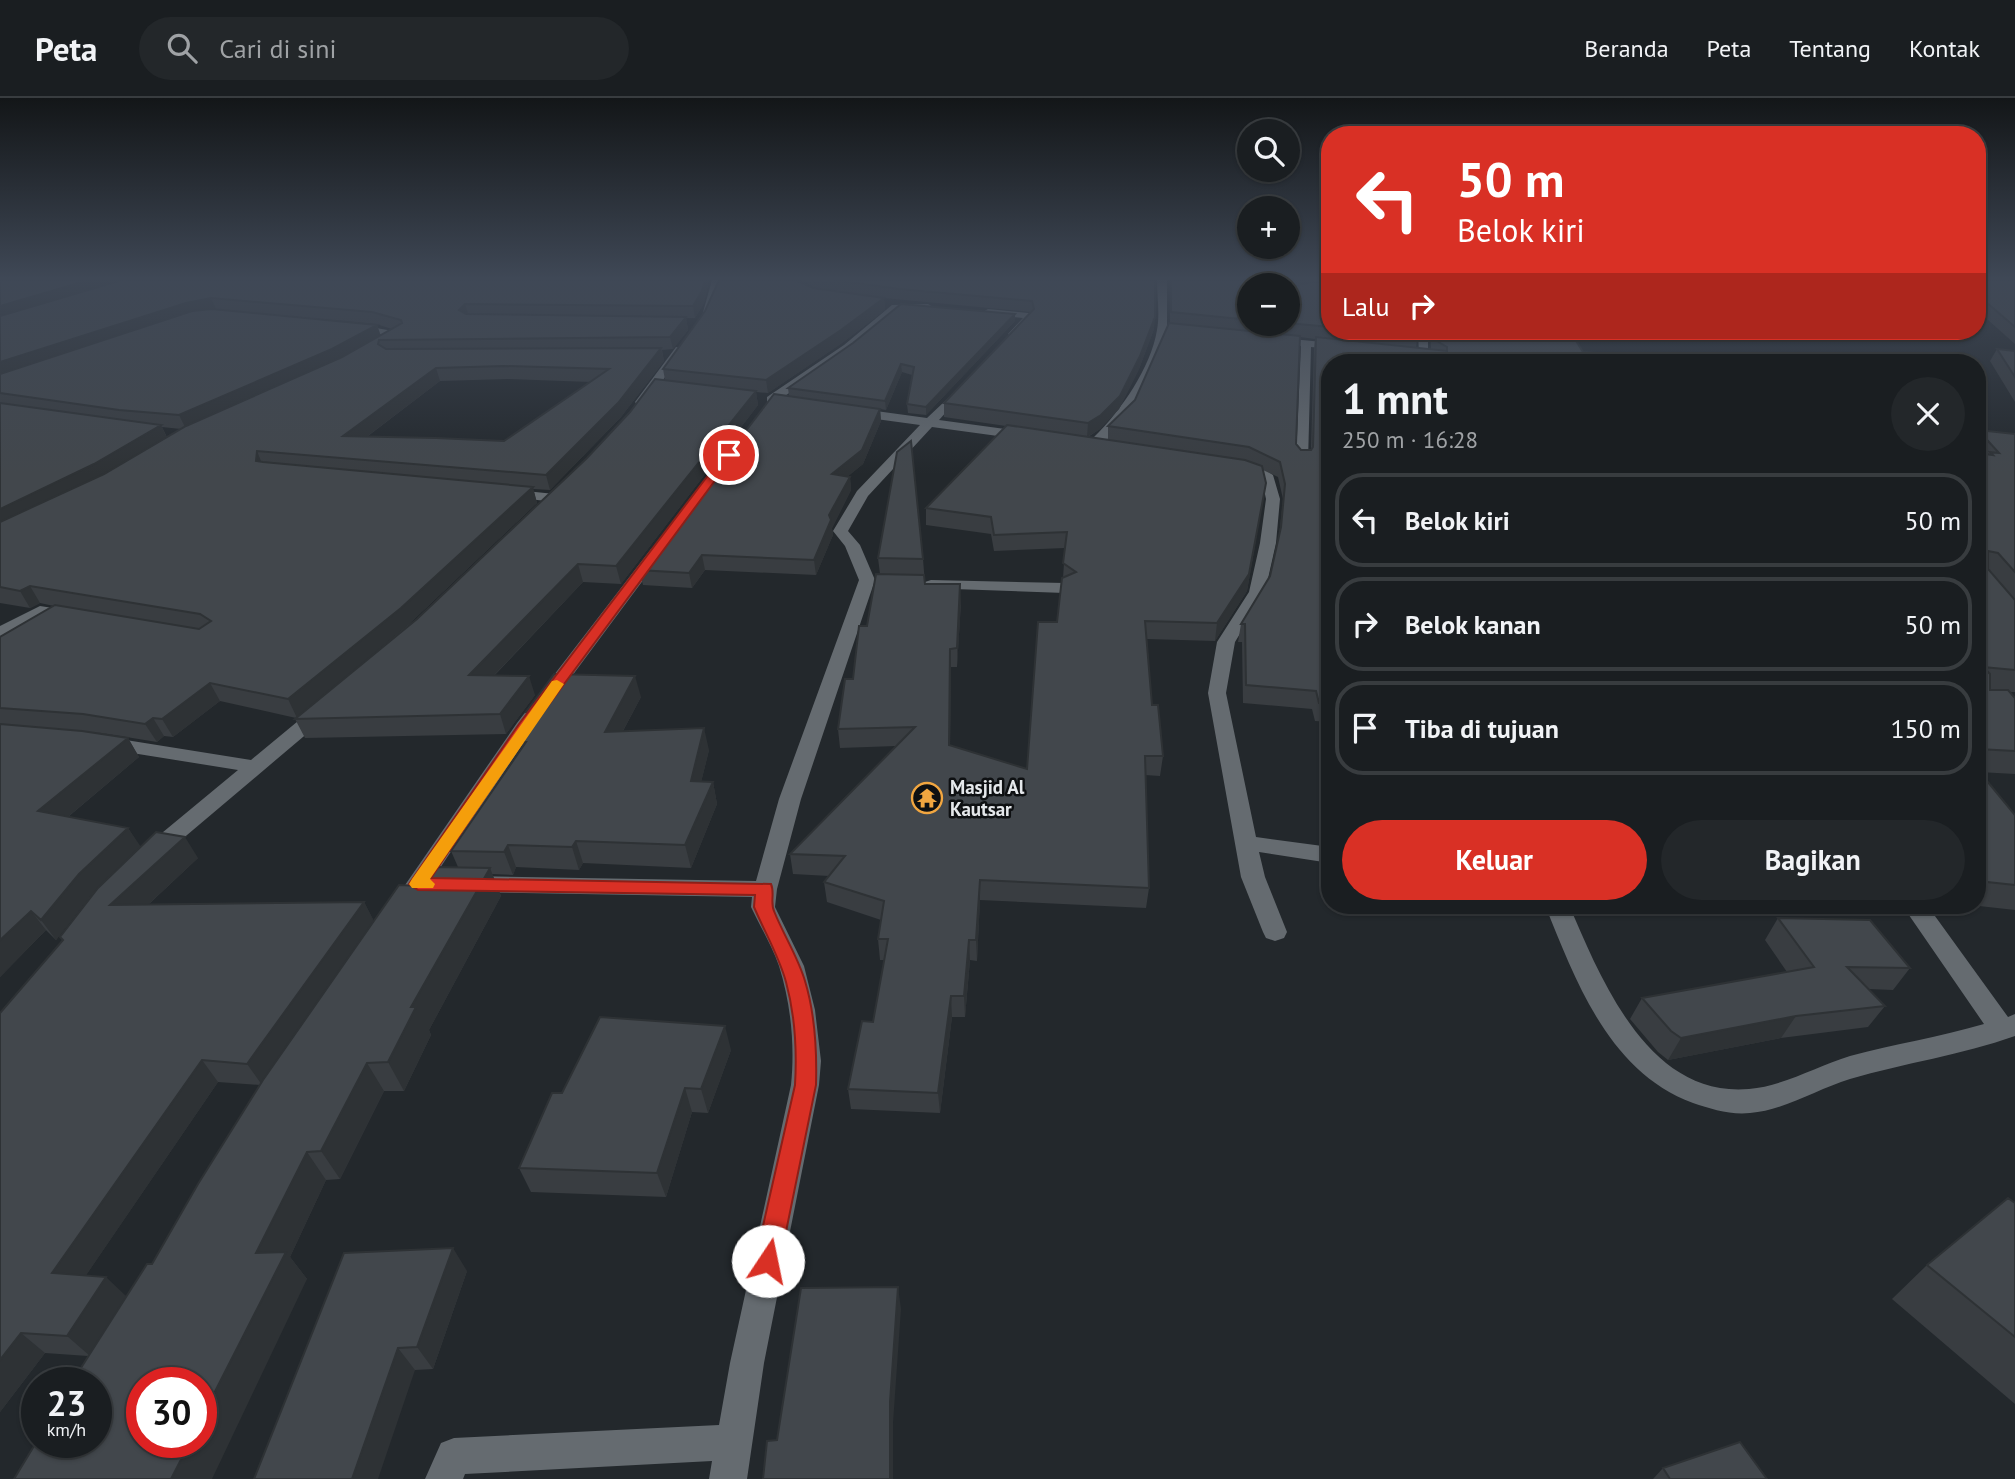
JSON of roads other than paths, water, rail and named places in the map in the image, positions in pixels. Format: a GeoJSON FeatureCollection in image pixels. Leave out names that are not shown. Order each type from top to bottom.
{"type":"FeatureCollection","features":[{"type":"Feature","properties":{"kind":"street"},"geometry":{"type":"LineString","coordinates":[[634,413],[652,386],[667,355],[678,344]]}},
{"type":"Feature","properties":{"kind":"street"},"geometry":{"type":"LineString","coordinates":[[755,421],[771,400],[851,344]]}},
{"type":"Feature","properties":{"kind":"street"},"geometry":{"type":"LineString","coordinates":[[997,351],[1003,344]]}},
{"type":"Feature","properties":{"kind":"street"},"geometry":{"type":"LineString","coordinates":[[1090,443],[1106,434],[1126,413],[1157,344]]}},
{"type":"Feature","properties":{"kind":"street"},"geometry":{"type":"LineString","coordinates":[[1303,459],[1306,344]]}},
{"type":"Feature","properties":{"kind":"street"},"geometry":{"type":"LineString","coordinates":[[1319,344],[1358,349]]}},
{"type":"Feature","properties":{"kind":"street"},"geometry":{"type":"LineString","coordinates":[[727,1479],[770,1248],[805,1085],[807,1061],[802,1010],[791,966],[763,907],[765,889],[790,799],[872,583],[852,545],[840,531],[862,494],[978,371]]}},
{"type":"Feature","properties":{"kind":"street"},"geometry":{"type":"LineString","coordinates":[[652,386],[678,389]]}},
{"type":"Feature","properties":{"kind":"street"},"geometry":{"type":"LineString","coordinates":[[744,397],[797,404]]}},
{"type":"Feature","properties":{"kind":"street"},"geometry":{"type":"LineString","coordinates":[[838,409],[1040,438]]}},
{"type":"Feature","properties":{"kind":"street"},"geometry":{"type":"LineString","coordinates":[[1065,441],[1116,448]]}},
{"type":"Feature","properties":{"kind":"street"},"geometry":{"type":"LineString","coordinates":[[1220,466],[1259,472],[1268,478],[1273,499],[1258,592],[1226,642],[1217,693],[1253,877],[1275,932]]}},
{"type":"Feature","properties":{"kind":"street"},"geometry":{"type":"LineString","coordinates":[[488,492],[560,493],[535,517]]}},
{"type":"Feature","properties":{"kind":"street"},"geometry":{"type":"LineString","coordinates":[[387,929],[524,727],[668,536]]}},
{"type":"Feature","properties":{"kind":"street"},"geometry":{"type":"LineString","coordinates":[[919,585],[1065,588]]}},
{"type":"Feature","properties":{"kind":"street"},"geometry":{"type":"LineString","coordinates":[[0,633],[40,611],[92,619]]}},
{"type":"Feature","properties":{"kind":"street"},"geometry":{"type":"LineString","coordinates":[[138,866],[332,702]]}},
{"type":"Feature","properties":{"kind":"street"},"geometry":{"type":"LineString","coordinates":[[82,740],[255,767]]}},
{"type":"Feature","properties":{"kind":"street"},"geometry":{"type":"LineString","coordinates":[[1247,842],[1321,854]]}},
{"type":"Feature","properties":{"kind":"street"},"geometry":{"type":"LineString","coordinates":[[418,884],[765,889]]}},
{"type":"Feature","properties":{"kind":"street"},"geometry":{"type":"LineString","coordinates":[[1561,914],[1588,977],[1619,1030],[1665,1078],[1684,1090],[1731,1101],[1754,1101],[1849,1068],[2009,1027],[1921,914]]}},
{"type":"Feature","properties":{"kind":"street"},"geometry":{"type":"LineString","coordinates":[[444,1479],[454,1456],[734,1442]]}},
{"type":"Feature","properties":{"kind":"lane"},"geometry":{"type":"LineString","coordinates":[[373,350],[383,344]]}},
{"type":"Feature","properties":{"kind":"place","name":"Masjid Al Kautsar"},"geometry":{"type":"Point","coordinates":[927,798]}}]}
